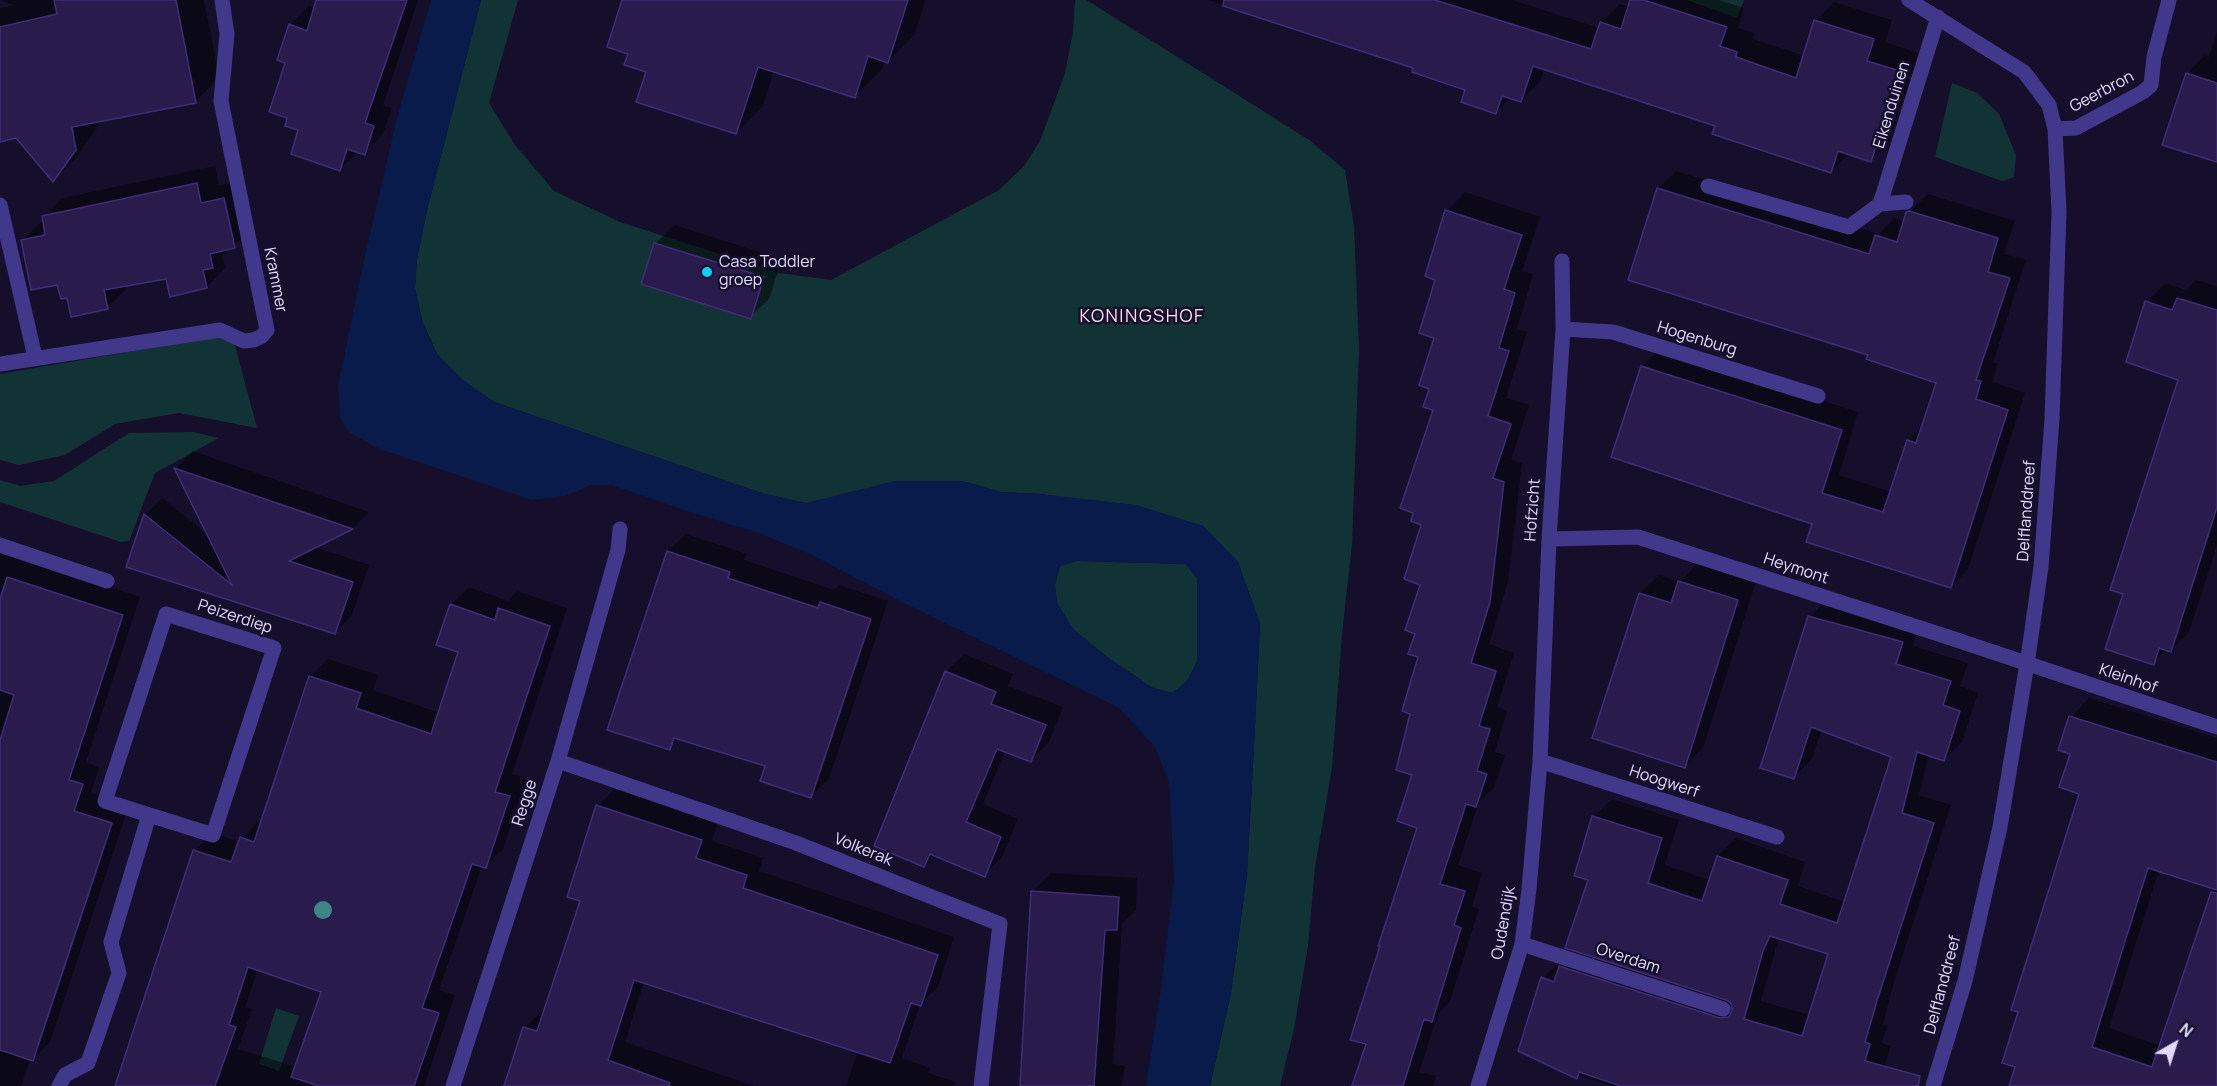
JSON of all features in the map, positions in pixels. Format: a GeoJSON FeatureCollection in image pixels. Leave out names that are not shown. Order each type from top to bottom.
{"type":"FeatureCollection","features":[{"type":"Feature","properties":{"kind":"street","name":"Krammer"},"geometry":{"type":"LineString","coordinates":[[0,364],[220,330],[244,341],[254,340],[267,330],[221,101],[227,34],[222,0]]}},
{"type":"Feature","properties":{"kind":"street","name":"Delflanddreef"},"geometry":{"type":"LineString","coordinates":[[1909,0],[2024,72],[2049,105],[2055,129],[2059,212],[2052,419],[2041,567],[2000,827],[1965,981],[1933,1086]]}},
{"type":"Feature","properties":{"kind":"street","name":"Geerbron"},"geometry":{"type":"LineString","coordinates":[[2055,129],[2076,128],[2143,92],[2151,85],[2154,57],[2169,0]]}},
{"type":"Feature","properties":{"kind":"street","name":"Eikenduinen"},"geometry":{"type":"LineString","coordinates":[[1880,204],[1938,17]]}},
{"type":"Feature","properties":{"kind":"street"},"geometry":{"type":"LineString","coordinates":[[1707,186],[1850,227],[1880,204],[1906,202]]}},
{"type":"Feature","properties":{"kind":"street"},"geometry":{"type":"LineString","coordinates":[[0,205],[35,357]]}},
{"type":"Feature","properties":{"kind":"street","name":"Hofzicht"},"geometry":{"type":"LineString","coordinates":[[1540,761],[1548,539],[1563,328],[1562,261]]}},
{"type":"Feature","properties":{"kind":"street","name":"Hogenburg"},"geometry":{"type":"LineString","coordinates":[[1563,328],[1613,332],[1818,396]]}},
{"type":"Feature","properties":{"kind":"street","name":"Regge"},"geometry":{"type":"LineString","coordinates":[[453,1086],[558,761],[618,550],[620,529]]}},
{"type":"Feature","properties":{"kind":"street","name":"Heymont"},"geometry":{"type":"LineString","coordinates":[[1548,539],[1638,537],[1948,636],[2027,664]]}},
{"type":"Feature","properties":{"kind":"street"},"geometry":{"type":"LineString","coordinates":[[0,545],[107,581]]}},
{"type":"Feature","properties":{"kind":"street","name":"Peizerdiep"},"geometry":{"type":"LineString","coordinates":[[166,614],[274,648],[213,835],[149,814],[105,801],[166,614]]}},
{"type":"Feature","properties":{"kind":"street","name":"Kleinhof"},"geometry":{"type":"LineString","coordinates":[[2027,664],[2217,728]]}},
{"type":"Feature","properties":{"kind":"street","name":"Volkerak"},"geometry":{"type":"LineString","coordinates":[[558,761],[796,843],[1000,924],[981,1086]]}},
{"type":"Feature","properties":{"kind":"street","name":"Hoogwerf"},"geometry":{"type":"LineString","coordinates":[[1540,761],[1777,837]]}},
{"type":"Feature","properties":{"kind":"street","name":"Oudendijk"},"geometry":{"type":"LineString","coordinates":[[1478,1086],[1522,944],[1540,761]]}},
{"type":"Feature","properties":{"kind":"street"},"geometry":{"type":"LineString","coordinates":[[59,1086],[65,1075],[88,1063],[119,973],[111,942],[149,814]]}},
{"type":"Feature","properties":{"kind":"street","name":"Overdam"},"geometry":{"type":"LineString","coordinates":[[1522,944],[1723,1009]]}},
{"type":"Feature","properties":{"kind":"green space"},"geometry":{"type":"Polygon","coordinates":[[[481,0],[518,0],[489,103],[515,145],[554,191],[620,222],[779,273],[831,280],[999,190],[1024,166],[1040,141],[1065,73],[1073,33],[1075,0],[1085,0],[1091,3],[1187,63],[1309,140],[1345,170],[1354,226],[1359,349],[1352,544],[1342,634],[1332,767],[1315,867],[1308,946],[1294,1029],[1280,1086],[1210,1086],[1231,993],[1247,874],[1254,746],[1260,624],[1238,562],[1203,526],[1041,494],[1001,492],[962,481],[835,497],[806,503],[765,494],[494,402],[463,380],[437,354],[422,320],[415,288],[417,259],[427,210],[481,0]]]}},
{"type":"Feature","properties":{"kind":"green space"},"geometry":{"type":"Polygon","coordinates":[[[1687,0],[1744,0],[1737,18],[1687,0]]]}},
{"type":"Feature","properties":{"kind":"green space"},"geometry":{"type":"Polygon","coordinates":[[[1952,83],[1977,93],[1999,114],[2016,155],[2014,177],[2002,181],[1935,157],[1952,83]]]}},
{"type":"Feature","properties":{"kind":"green space"},"geometry":{"type":"Polygon","coordinates":[[[232,334],[257,428],[179,413],[115,424],[65,455],[19,465],[0,460],[0,374],[232,334]]]}},
{"type":"Feature","properties":{"kind":"green space"},"geometry":{"type":"Polygon","coordinates":[[[193,432],[219,438],[155,473],[129,541],[121,542],[0,502],[0,480],[20,486],[54,481],[129,433],[193,432]]]}},
{"type":"Feature","properties":{"kind":"green space"},"geometry":{"type":"Polygon","coordinates":[[[1076,561],[1185,564],[1198,578],[1197,662],[1187,681],[1173,693],[1153,688],[1107,657],[1073,629],[1057,603],[1055,585],[1060,566],[1076,561]]]}},
{"type":"Feature","properties":{"kind":"green space"},"geometry":{"type":"Polygon","coordinates":[[[276,1008],[299,1016],[279,1071],[259,1064],[276,1008]]]}},
{"type":"Feature","properties":{"kind":"water"},"geometry":{"type":"Polygon","coordinates":[[[431,0],[481,0],[427,210],[417,259],[415,288],[422,320],[437,354],[463,380],[494,402],[765,494],[806,503],[895,481],[962,481],[1001,492],[1041,494],[1137,505],[1203,526],[1238,562],[1260,624],[1254,746],[1247,874],[1231,993],[1210,1086],[1146,1086],[1174,880],[1170,795],[1168,779],[1155,747],[1119,708],[902,602],[810,554],[756,532],[612,485],[592,485],[565,496],[532,500],[380,449],[350,433],[340,418],[338,386],[397,118],[431,0]],[[1076,561],[1060,566],[1055,585],[1057,603],[1073,629],[1107,657],[1153,688],[1173,693],[1187,681],[1197,662],[1197,578],[1185,564],[1076,561]]]}},
{"type":"Feature","properties":{"kind":"building"},"geometry":{"type":"Polygon","coordinates":[[[54,0],[176,0],[196,103],[72,127],[76,150],[53,182],[16,138],[0,142],[0,27],[57,14],[54,0]]]}},
{"type":"Feature","properties":{"kind":"building"},"geometry":{"type":"Polygon","coordinates":[[[316,0],[407,0],[365,123],[374,126],[365,155],[347,149],[340,171],[291,154],[298,130],[285,126],[287,118],[269,112],[285,63],[277,60],[289,24],[307,31],[316,0]]]}},
{"type":"Feature","properties":{"kind":"building"},"geometry":{"type":"Polygon","coordinates":[[[622,0],[908,0],[888,63],[868,56],[855,98],[758,67],[736,134],[636,102],[646,72],[624,65],[628,54],[607,47],[622,0]]]}},
{"type":"Feature","properties":{"kind":"building"},"geometry":{"type":"Polygon","coordinates":[[[1224,0],[1435,0],[1591,49],[1600,22],[1621,29],[1630,0],[1644,0],[1727,27],[1720,46],[1737,52],[1736,57],[1796,78],[1814,20],[1874,39],[1867,61],[1900,71],[1871,162],[1838,151],[1831,173],[1712,134],[1715,126],[1533,66],[1521,102],[1502,96],[1496,114],[1461,102],[1465,90],[1412,72],[1413,68],[1223,6],[1224,0]]]}},
{"type":"Feature","properties":{"kind":"building"},"geometry":{"type":"Polygon","coordinates":[[[2186,73],[2217,83],[2217,162],[2162,145],[2186,73]]]}},
{"type":"Feature","properties":{"kind":"building"},"geometry":{"type":"Polygon","coordinates":[[[197,183],[201,203],[224,198],[235,248],[210,254],[213,268],[203,270],[207,288],[170,297],[166,279],[104,290],[108,309],[71,317],[67,298],[61,299],[57,285],[31,290],[21,240],[45,235],[42,216],[197,183]]]}},
{"type":"Feature","properties":{"kind":"building"},"geometry":{"type":"Polygon","coordinates":[[[1657,188],[1869,254],[1875,235],[1897,242],[1906,212],[1909,211],[1998,238],[1988,272],[2010,278],[1976,380],[1981,381],[1976,399],[2008,410],[1951,588],[1806,542],[1812,524],[1611,457],[1641,366],[1842,430],[1822,493],[1883,512],[1907,440],[1916,443],[1936,383],[1866,359],[1868,355],[1628,280],[1657,188]]]}},
{"type":"Feature","properties":{"kind":"building"},"geometry":{"type":"Polygon","coordinates":[[[1445,210],[1522,235],[1504,289],[1515,293],[1499,348],[1509,351],[1488,416],[1511,424],[1493,478],[1504,482],[1490,602],[1471,663],[1496,671],[1479,726],[1490,729],[1477,771],[1487,774],[1476,807],[1466,804],[1440,884],[1465,891],[1454,925],[1461,928],[1432,1022],[1424,1019],[1403,1086],[1352,1086],[1366,1044],[1350,1040],[1417,828],[1397,821],[1412,775],[1396,770],[1410,714],[1402,711],[1418,657],[1408,654],[1415,634],[1405,630],[1420,585],[1404,579],[1421,525],[1411,521],[1413,513],[1400,508],[1433,410],[1423,407],[1429,389],[1419,385],[1434,338],[1419,333],[1435,280],[1425,276],[1445,210]]]}},
{"type":"Feature","properties":{"kind":"building"},"geometry":{"type":"Polygon","coordinates":[[[654,243],[764,277],[751,319],[641,284],[654,243]]]}},
{"type":"Feature","properties":{"kind":"building"},"geometry":{"type":"Polygon","coordinates":[[[2177,298],[2217,310],[2217,507],[2171,652],[2159,648],[2154,665],[2105,649],[2123,594],[2110,590],[2178,380],[2126,362],[2145,301],[2172,310],[2177,298]]]}},
{"type":"Feature","properties":{"kind":"building"},"geometry":{"type":"Polygon","coordinates":[[[174,468],[353,529],[289,561],[353,582],[335,634],[126,567],[144,514],[232,585],[174,468]]]}},
{"type":"Feature","properties":{"kind":"building"},"geometry":{"type":"Polygon","coordinates":[[[667,551],[730,572],[728,578],[818,608],[820,602],[871,619],[811,798],[760,781],[765,766],[674,738],[670,750],[607,730],[667,551]]]}},
{"type":"Feature","properties":{"kind":"building"},"geometry":{"type":"Polygon","coordinates":[[[7,577],[123,615],[69,780],[83,784],[74,811],[112,823],[33,1061],[0,1050],[0,740],[14,695],[0,690],[0,599],[7,577]]]}},
{"type":"Feature","properties":{"kind":"building"},"geometry":{"type":"Polygon","coordinates":[[[1678,581],[1738,600],[1685,768],[1592,738],[1639,593],[1671,603],[1678,581]]]}},
{"type":"Feature","properties":{"kind":"building"},"geometry":{"type":"Polygon","coordinates":[[[450,604],[495,620],[498,608],[550,626],[495,792],[510,796],[486,868],[472,864],[422,1008],[439,1013],[414,1086],[319,1086],[291,1077],[321,992],[248,967],[229,1025],[236,1027],[215,1086],[115,1086],[193,850],[231,862],[240,837],[254,842],[309,676],[361,693],[356,708],[431,734],[458,652],[436,645],[450,604]]]}},
{"type":"Feature","properties":{"kind":"building"},"geometry":{"type":"Polygon","coordinates":[[[1808,616],[1903,642],[1896,664],[1951,681],[1943,705],[1960,711],[1944,761],[1917,752],[1902,813],[1934,823],[1865,1042],[1870,1044],[1865,1061],[1920,1076],[1918,1086],[1621,1086],[1579,1072],[1577,1079],[1518,1051],[1541,977],[1554,982],[1559,966],[1720,1018],[1729,1017],[1732,1011],[1731,1003],[1726,1000],[1565,948],[1588,880],[1574,876],[1592,816],[1662,838],[1648,883],[1702,901],[1717,856],[1788,880],[1780,904],[1837,923],[1891,757],[1811,727],[1794,779],[1760,768],[1808,616]],[[1770,936],[1763,951],[1744,1019],[1802,1036],[1828,954],[1770,936]]]}},
{"type":"Feature","properties":{"kind":"building"},"geometry":{"type":"Polygon","coordinates":[[[945,671],[996,692],[991,704],[1046,725],[1031,762],[997,749],[966,822],[1001,837],[985,877],[930,854],[924,867],[874,846],[945,671]]]}},
{"type":"Feature","properties":{"kind":"building"},"geometry":{"type":"Polygon","coordinates":[[[2069,716],[2217,762],[2217,890],[2148,868],[2092,1047],[2152,1067],[2211,892],[2217,893],[2217,1086],[2009,1086],[2015,1067],[2002,1063],[2018,1012],[2011,1010],[2079,794],[2059,787],[2070,754],[2058,750],[2069,716]]]}},
{"type":"Feature","properties":{"kind":"building"},"geometry":{"type":"Polygon","coordinates":[[[596,805],[702,840],[696,858],[747,875],[743,888],[938,955],[921,1006],[911,1003],[890,1063],[634,980],[608,1060],[670,1083],[669,1086],[504,1086],[523,1027],[537,1031],[580,901],[567,897],[596,805]]]}},
{"type":"Feature","properties":{"kind":"building"},"geometry":{"type":"Polygon","coordinates":[[[1031,891],[1119,897],[1117,930],[1105,930],[1094,1086],[1020,1086],[1031,891]]]}},
{"type":"Feature","properties":{"kind":"place","name":"Casa Toddler groep"},"geometry":{"type":"Point","coordinates":[707,272]}},
{"type":"Feature","properties":{"kind":"district","name":"KONINGSHOF"},"geometry":{"type":"Point","coordinates":[1142,317]}}]}
